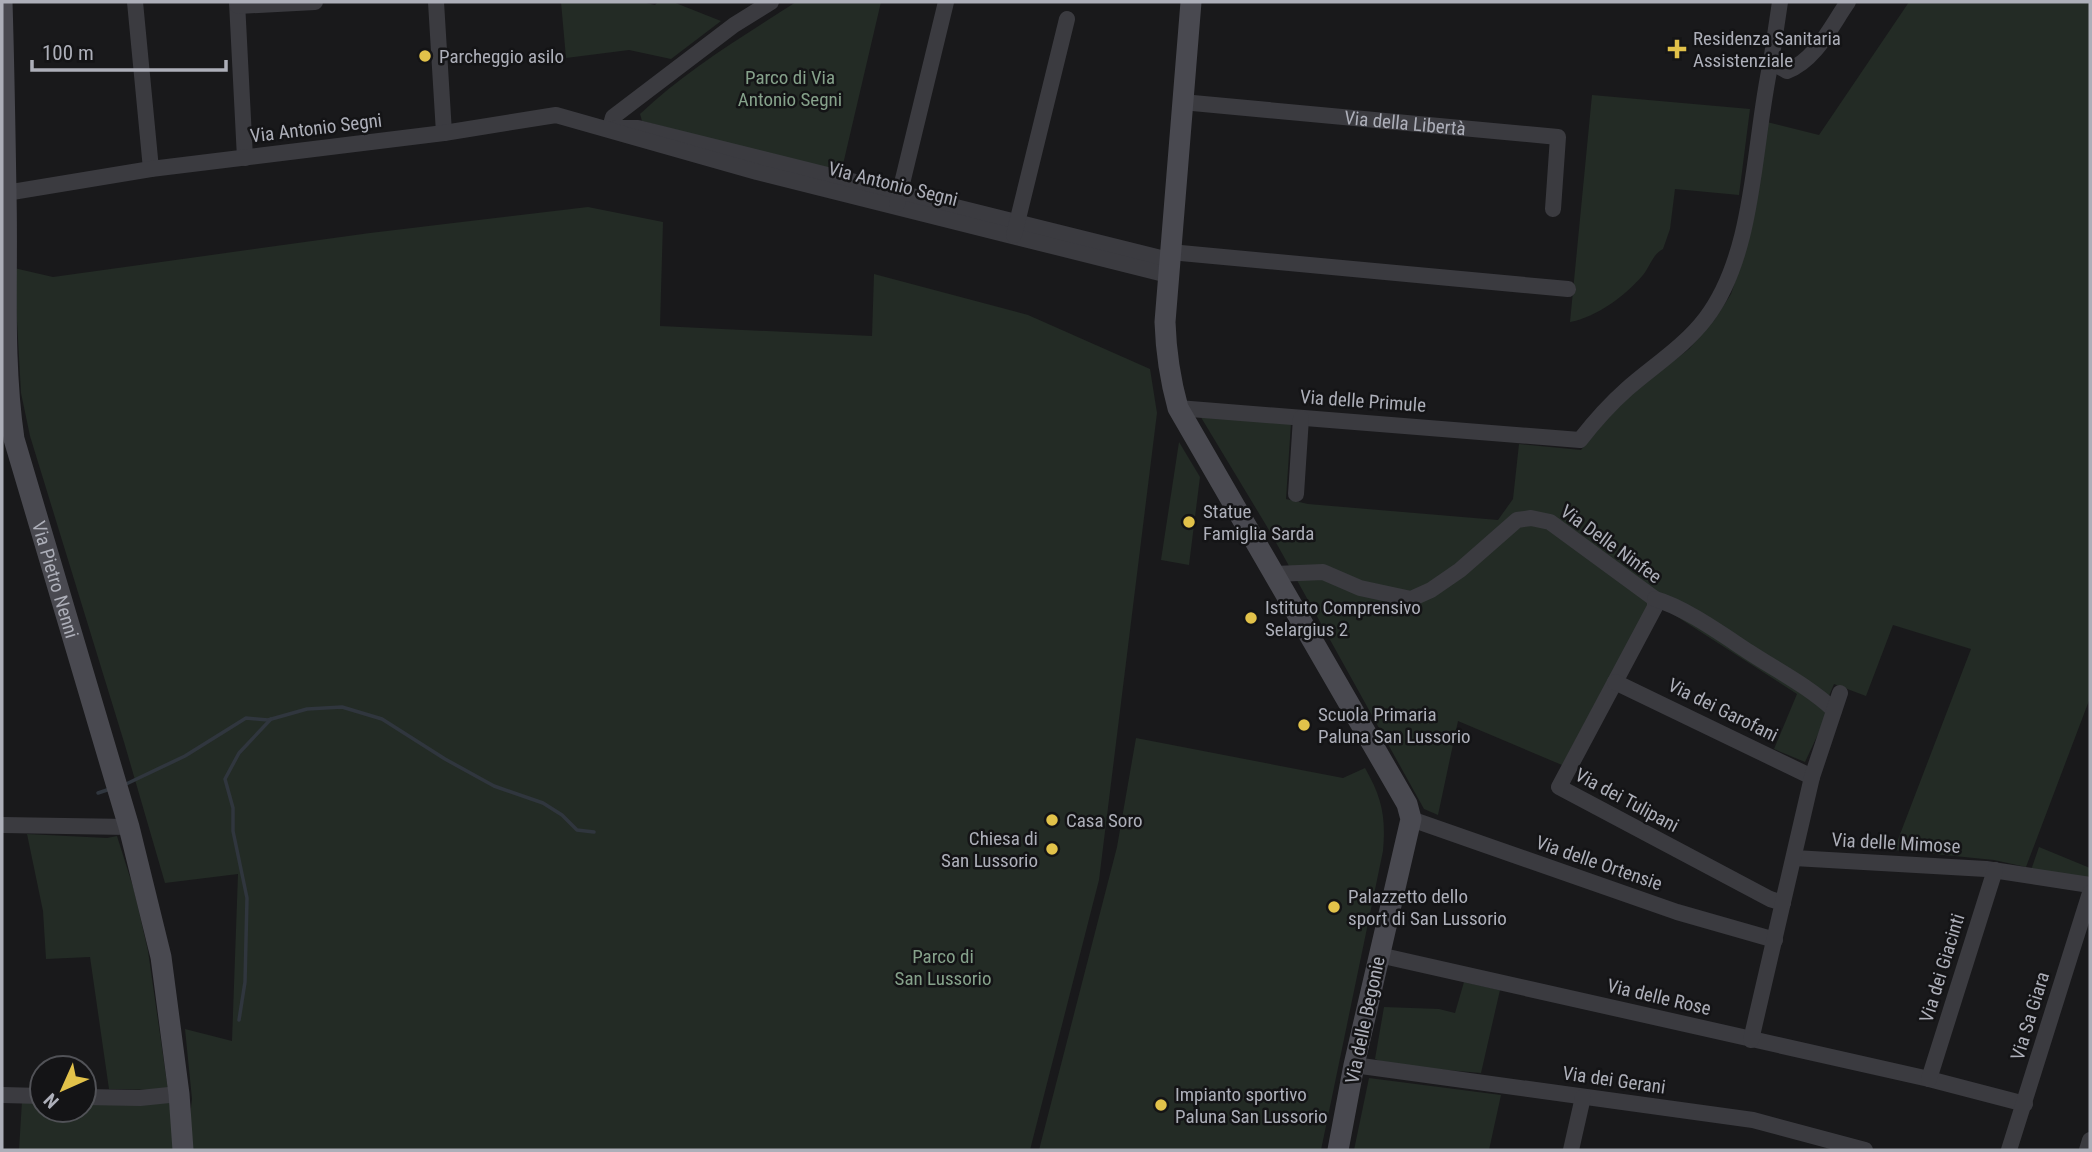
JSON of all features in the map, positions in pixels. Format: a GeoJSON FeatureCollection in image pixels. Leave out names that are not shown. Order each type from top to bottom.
{"type":"FeatureCollection","features":[{"type":"Feature","properties":{"kind":"street","name":"Via Pietro Nenni"},"geometry":{"type":"LineString","coordinates":[[2,2],[6,318],[14,439],[129,827],[161,957],[179,1094],[183,1150]]}},
{"type":"Feature","properties":{"kind":"street"},"geometry":{"type":"LineString","coordinates":[[135,2],[151,169]]}},
{"type":"Feature","properties":{"kind":"street"},"geometry":{"type":"LineString","coordinates":[[245,158],[237,4],[315,2]]}},
{"type":"Feature","properties":{"kind":"street"},"geometry":{"type":"LineString","coordinates":[[436,2],[444,133]]}},
{"type":"Feature","properties":{"kind":"street"},"geometry":{"type":"LineString","coordinates":[[610,128],[613,117],[733,25],[771,2]]}},
{"type":"Feature","properties":{"kind":"street","name":"Via Antonio Segni"},"geometry":{"type":"LineString","coordinates":[[898,200],[946,2]]}},
{"type":"Feature","properties":{"kind":"street"},"geometry":{"type":"LineString","coordinates":[[1191,2],[1169,262],[1166,354],[1178,408],[1407,804],[1411,819]]}},
{"type":"Feature","properties":{"kind":"street"},"geometry":{"type":"LineString","coordinates":[[1780,2],[1771,62],[1787,71],[1797,67],[1821,42],[1848,2]]}},
{"type":"Feature","properties":{"kind":"street"},"geometry":{"type":"LineString","coordinates":[[1015,229],[1067,19]]}},
{"type":"Feature","properties":{"kind":"street","name":"Via delle Primule"},"geometry":{"type":"LineString","coordinates":[[1178,408],[1580,440],[1599,415],[1627,388],[1691,337],[1725,289],[1736,259],[1749,198],[1771,62]]}},
{"type":"Feature","properties":{"kind":"street","name":"Via della Libertà"},"geometry":{"type":"LineString","coordinates":[[1182,103],[1558,137],[1553,209]]}},
{"type":"Feature","properties":{"kind":"street","name":"Via Antonio Segni"},"geometry":{"type":"LineString","coordinates":[[6,193],[151,169],[444,133],[556,115],[610,128],[634,138],[745,169],[898,200],[1015,229],[1169,262]]}},
{"type":"Feature","properties":{"kind":"street"},"geometry":{"type":"LineString","coordinates":[[1169,262],[1568,289]]}},
{"type":"Feature","properties":{"kind":"street"},"geometry":{"type":"LineString","coordinates":[[1296,494],[1301,418]]}},
{"type":"Feature","properties":{"kind":"street","name":"Via Delle Ninfee"},"geometry":{"type":"LineString","coordinates":[[1275,573],[1323,572],[1360,588],[1411,599],[1431,590],[1460,570],[1517,520],[1531,518],[1550,522],[1655,603],[1665,602],[1711,627],[1815,692],[1834,710]]}},
{"type":"Feature","properties":{"kind":"street","name":"Via dei Tulipani"},"geometry":{"type":"LineString","coordinates":[[1655,603],[1559,787],[1770,899],[1783,903]]}},
{"type":"Feature","properties":{"kind":"street","name":"Via dei Garofani"},"geometry":{"type":"LineString","coordinates":[[1615,682],[1812,777]]}},
{"type":"Feature","properties":{"kind":"street"},"geometry":{"type":"LineString","coordinates":[[1751,1040],[1812,777],[1840,693]]}},
{"type":"Feature","properties":{"kind":"street","name":"Via delle Ortensie"},"geometry":{"type":"LineString","coordinates":[[1411,819],[1677,912],[1775,940]]}},
{"type":"Feature","properties":{"kind":"street","name":"Via delle Begonie"},"geometry":{"type":"LineString","coordinates":[[1338,1150],[1354,1065],[1411,819]]}},
{"type":"Feature","properties":{"kind":"street"},"geometry":{"type":"LineString","coordinates":[[2,825],[129,827]]}},
{"type":"Feature","properties":{"kind":"street","name":"Via delle Mimose"},"geometry":{"type":"LineString","coordinates":[[1794,858],[1995,870],[2090,885]]}},
{"type":"Feature","properties":{"kind":"street","name":"Via dei Giacinti"},"geometry":{"type":"LineString","coordinates":[[1929,1079],[1995,870]]}},
{"type":"Feature","properties":{"kind":"street","name":"Via Sa Giara"},"geometry":{"type":"LineString","coordinates":[[2016,1149],[2025,1104],[2090,893]]}},
{"type":"Feature","properties":{"kind":"street","name":"Via delle Rose"},"geometry":{"type":"LineString","coordinates":[[1379,955],[1929,1079],[2025,1104]]}},
{"type":"Feature","properties":{"kind":"street","name":"Via dei Gerani"},"geometry":{"type":"LineString","coordinates":[[1354,1065],[1753,1120],[1865,1150]]}},
{"type":"Feature","properties":{"kind":"street"},"geometry":{"type":"LineString","coordinates":[[98,1097],[140,1098],[179,1094]]}},
{"type":"Feature","properties":{"kind":"street"},"geometry":{"type":"LineString","coordinates":[[2,1095],[28,1096]]}},
{"type":"Feature","properties":{"kind":"street"},"geometry":{"type":"LineString","coordinates":[[1571,1150],[1583,1097]]}},
{"type":"Feature","properties":{"kind":"street"},"geometry":{"type":"LineString","coordinates":[[2087,1150],[2090,1140]]}},
{"type":"Feature","properties":{"kind":"green space"},"geometry":{"type":"Polygon","coordinates":[[[561,2],[642,2],[655,5],[658,2],[673,2],[721,21],[671,59],[629,50],[566,58],[561,2]]]}},
{"type":"Feature","properties":{"kind":"green space","name":"Parco di Via Antonio Segni"},"geometry":{"type":"Polygon","coordinates":[[[796,2],[881,2],[841,173],[642,121],[640,114],[676,83],[715,54],[796,2]]]}},
{"type":"Feature","properties":{"kind":"green space"},"geometry":{"type":"Polygon","coordinates":[[[1909,2],[2090,2],[2090,698],[2026,867],[1994,860],[1894,850],[1971,649],[1893,625],[1866,696],[1834,684],[1829,696],[1827,715],[1805,762],[1774,749],[1797,694],[1662,607],[1649,604],[1562,765],[1458,721],[1438,815],[1424,809],[1269,530],[1199,414],[1291,423],[1286,499],[1308,504],[1498,520],[1513,499],[1519,444],[1581,450],[1613,412],[1641,386],[1689,349],[1715,319],[1731,294],[1745,252],[1767,122],[1819,135],[1909,2]]]}},
{"type":"Feature","properties":{"kind":"green space"},"geometry":{"type":"Polygon","coordinates":[[[1592,95],[1750,109],[1739,195],[1675,189],[1670,229],[1663,249],[1654,257],[1643,275],[1610,304],[1590,316],[1570,322],[1592,95]]]}},
{"type":"Feature","properties":{"kind":"green space","name":"Parco di San Lussorio"},"geometry":{"type":"Polygon","coordinates":[[[588,207],[663,222],[660,326],[872,336],[874,274],[1028,315],[1150,369],[1157,413],[1099,880],[1030,1150],[191,1150],[189,1126],[192,1099],[185,1029],[232,1041],[238,874],[165,883],[30,436],[21,393],[14,268],[53,277],[370,233],[588,207]]]}},
{"type":"Feature","properties":{"kind":"green space"},"geometry":{"type":"Polygon","coordinates":[[[1179,442],[1200,477],[1189,565],[1161,560],[1179,442]]]}},
{"type":"Feature","properties":{"kind":"green space"},"geometry":{"type":"Polygon","coordinates":[[[1136,738],[1343,778],[1365,768],[1375,789],[1382,808],[1383,851],[1321,1150],[1039,1150],[1117,847],[1136,738]]]}},
{"type":"Feature","properties":{"kind":"green space"},"geometry":{"type":"Polygon","coordinates":[[[27,834],[107,838],[117,836],[134,890],[148,951],[168,1090],[109,1089],[90,957],[46,959],[43,911],[27,834]]]}},
{"type":"Feature","properties":{"kind":"green space"},"geometry":{"type":"Polygon","coordinates":[[[2039,847],[2090,868],[2088,881],[2031,870],[2039,847]]]}},
{"type":"Feature","properties":{"kind":"green space"},"geometry":{"type":"Polygon","coordinates":[[[1464,982],[1500,990],[1481,1073],[1389,1065],[1375,1059],[1384,1007],[1439,1009],[1455,1013],[1464,982]]]}},
{"type":"Feature","properties":{"kind":"green space"},"geometry":{"type":"Polygon","coordinates":[[[1369,1078],[1501,1095],[1489,1150],[1354,1150],[1369,1078]]]}},
{"type":"Feature","properties":{"kind":"green space"},"geometry":{"type":"Polygon","coordinates":[[[22,1101],[28,1101],[28,1124],[98,1124],[98,1101],[169,1101],[176,1150],[19,1150],[22,1101]]]}},
{"type":"Feature","properties":{"kind":"waterway"},"geometry":{"type":"LineString","coordinates":[[124,785],[185,756],[246,718],[268,720],[307,709],[342,707],[382,719],[494,786],[543,803],[562,815],[577,830],[594,832]]}},
{"type":"Feature","properties":{"kind":"waterway"},"geometry":{"type":"LineString","coordinates":[[239,1020],[245,982],[247,898],[233,831],[233,808],[225,779],[239,753],[271,719]]}},
{"type":"Feature","properties":{"kind":"waterway"},"geometry":{"type":"LineString","coordinates":[[98,793],[110,789]]}},
{"type":"Feature","properties":{"kind":"place","name":"Residenza Sanitaria Assistenziale"},"geometry":{"type":"Point","coordinates":[1677,49]}},
{"type":"Feature","properties":{"kind":"place","name":"Parcheggio asilo"},"geometry":{"type":"Point","coordinates":[425,56]}},
{"type":"Feature","properties":{"kind":"place","name":"Statue Famiglia Sarda"},"geometry":{"type":"Point","coordinates":[1189,522]}},
{"type":"Feature","properties":{"kind":"place","name":"Istituto Comprensivo Selargius 2"},"geometry":{"type":"Point","coordinates":[1251,618]}},
{"type":"Feature","properties":{"kind":"place","name":"Scuola Primaria Paluna San Lussorio"},"geometry":{"type":"Point","coordinates":[1304,725]}},
{"type":"Feature","properties":{"kind":"place","name":"Casa Soro"},"geometry":{"type":"Point","coordinates":[1052,820]}},
{"type":"Feature","properties":{"kind":"place","name":"Chiesa di San Lussorio"},"geometry":{"type":"Point","coordinates":[1052,849]}},
{"type":"Feature","properties":{"kind":"place","name":"Palazzetto dello sport di San Lussorio"},"geometry":{"type":"Point","coordinates":[1334,907]}},
{"type":"Feature","properties":{"kind":"place","name":"Impianto sportivo Paluna San Lussorio"},"geometry":{"type":"Point","coordinates":[1161,1105]}}]}
